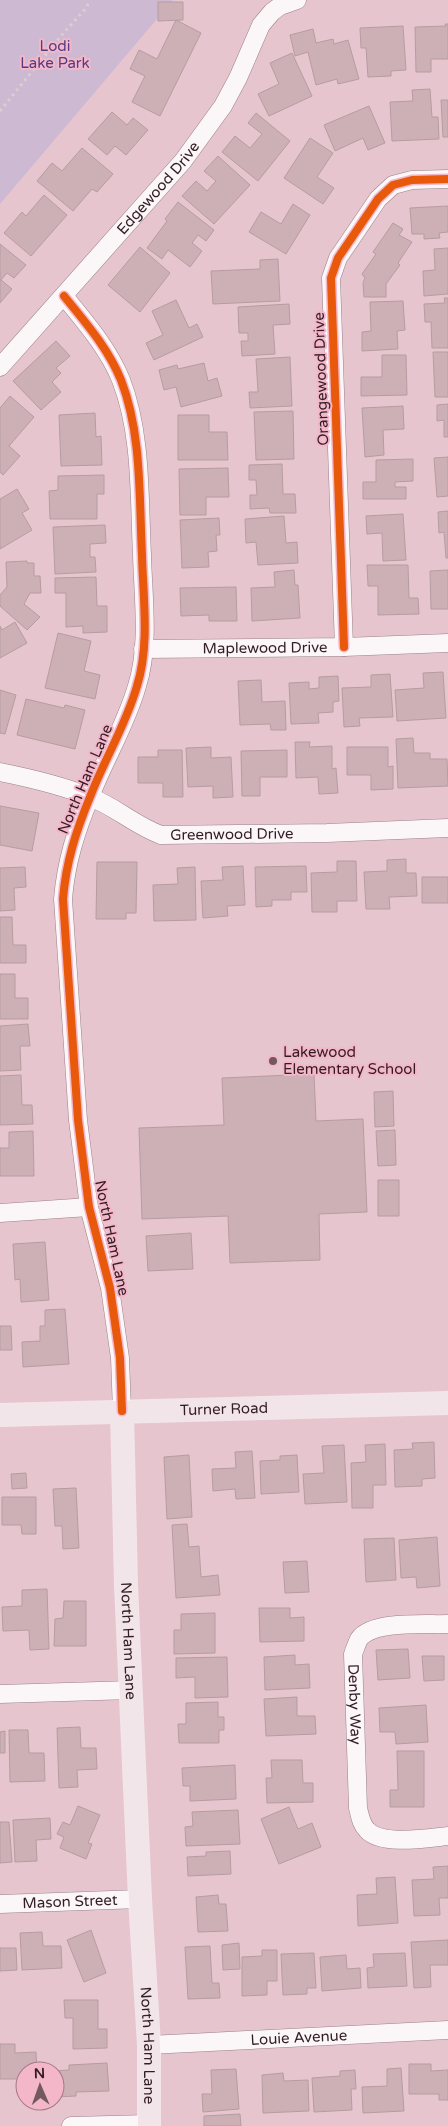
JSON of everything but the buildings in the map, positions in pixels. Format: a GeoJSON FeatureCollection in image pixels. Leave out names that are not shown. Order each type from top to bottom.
{"type":"FeatureCollection","features":[{"type":"Feature","properties":{"kind":"main road","name":"Turner Road"},"geometry":{"type":"LineString","coordinates":[[0,1415],[448,1403]]}},
{"type":"Feature","properties":{"kind":"main road","name":"North Ham Lane"},"geometry":{"type":"LineString","coordinates":[[122,1411],[126,1585],[148,2045],[149,2125]]}},
{"type":"Feature","properties":{"kind":"street","name":"Edgewood Drive"},"geometry":{"type":"LineString","coordinates":[[0,366],[183,161],[223,106],[238,78],[270,6],[280,6],[297,0]]}},
{"type":"Feature","properties":{"kind":"street","name":"Orangewood Drive"},"geometry":{"type":"LineString","coordinates":[[344,647],[331,278],[338,258],[378,199],[393,185],[412,180],[448,179]]}},
{"type":"Feature","properties":{"kind":"street","name":"North Ham Lane"},"geometry":{"type":"LineString","coordinates":[[64,296],[100,341],[120,378],[130,407],[137,457],[144,602],[144,649],[138,685],[126,717],[90,797],[66,870],[63,899],[78,1120],[89,1207],[110,1288],[120,1358],[122,1411]]}},
{"type":"Feature","properties":{"kind":"street","name":"Maplewood Drive"},"geometry":{"type":"LineString","coordinates":[[144,649],[344,647],[448,643]]}},
{"type":"Feature","properties":{"kind":"street","name":"Greenwood Drive"},"geometry":{"type":"LineString","coordinates":[[0,772],[41,780],[90,797],[143,828],[162,835],[318,834],[448,828]]}},
{"type":"Feature","properties":{"kind":"street"},"geometry":{"type":"LineString","coordinates":[[0,1213],[89,1207]]}},
{"type":"Feature","properties":{"kind":"street","name":"Denby Way"},"geometry":{"type":"LineString","coordinates":[[448,1624],[385,1626],[369,1631],[360,1639],[353,1654],[358,1808],[362,1824],[374,1836],[389,1840],[448,1836]]}},
{"type":"Feature","properties":{"kind":"street"},"geometry":{"type":"LineString","coordinates":[[0,1694],[132,1690]]}},
{"type":"Feature","properties":{"kind":"street","name":"Mason Street"},"geometry":{"type":"LineString","coordinates":[[0,1904],[140,1899]]}},
{"type":"Feature","properties":{"kind":"street","name":"Louie Avenue"},"geometry":{"type":"LineString","coordinates":[[148,2045],[448,2030]]}},
{"type":"Feature","properties":{"kind":"street"},"geometry":{"type":"LineString","coordinates":[[71,2126],[149,2125]]}},
{"type":"Feature","properties":{"kind":"path"},"geometry":{"type":"LineString","coordinates":[[0,111],[87,7],[89,0]]}},
{"type":"Feature","properties":{"kind":"green space","name":"Lodi Lake Park"},"geometry":{"type":"Polygon","coordinates":[[[0,0],[173,0],[0,204],[0,0]]]}},
{"type":"Feature","properties":{"kind":"cycle path"},"geometry":{"type":"LineString","coordinates":[[344,647],[331,278],[338,258],[378,199],[393,185],[412,180],[448,179]]}},
{"type":"Feature","properties":{"kind":"cycle path"},"geometry":{"type":"LineString","coordinates":[[64,296],[103,346],[121,380],[133,422],[140,488],[145,621],[141,670],[127,715],[80,822],[69,859],[63,899],[78,1120],[89,1207],[110,1288],[120,1358],[122,1411]]}},
{"type":"Feature","properties":{"kind":"place","name":"Lakewood Elementary School"},"geometry":{"type":"Point","coordinates":[273,1061]}}]}
